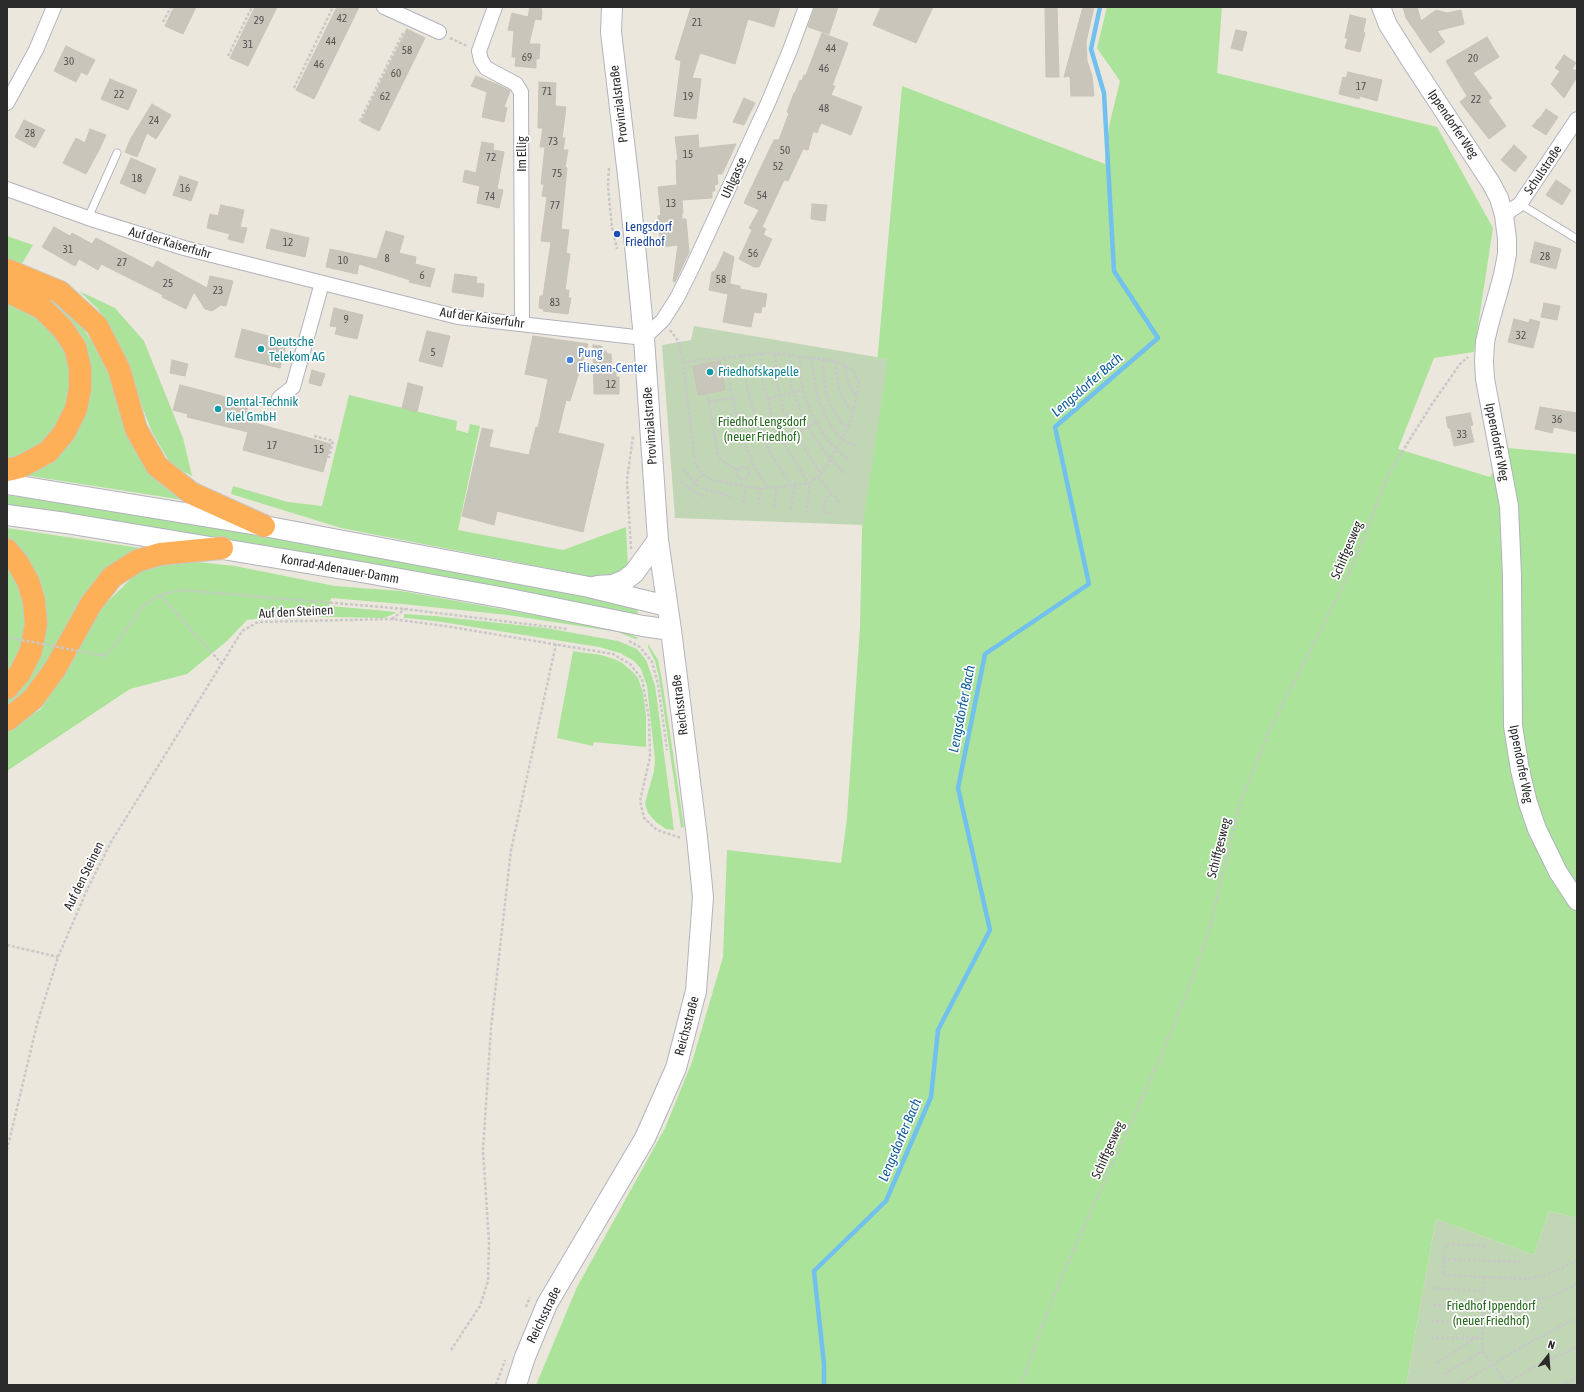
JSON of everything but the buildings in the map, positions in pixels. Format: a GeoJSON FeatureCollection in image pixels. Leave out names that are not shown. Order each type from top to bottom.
{"type":"FeatureCollection","features":[{"type":"Feature","properties":{"kind":"highway"},"geometry":{"type":"LineString","coordinates":[[7,270],[60,292],[97,326],[119,369],[136,429],[156,466],[191,493],[264,526]]}},
{"type":"Feature","properties":{"kind":"highway"},"geometry":{"type":"LineString","coordinates":[[7,291],[42,308],[63,329],[75,347],[80,368],[80,389],[76,409],[64,433],[48,452],[20,467],[7,470]]}},
{"type":"Feature","properties":{"kind":"highway"},"geometry":{"type":"LineString","coordinates":[[7,720],[33,699],[55,669],[91,604],[112,577],[137,561],[160,554],[222,548]]}},
{"type":"Feature","properties":{"kind":"highway"},"geometry":{"type":"LineString","coordinates":[[7,550],[18,562],[28,581],[34,601],[36,624],[31,651],[20,673],[7,688]]}},
{"type":"Feature","properties":{"kind":"main road","name":"Provinzialstraße"},"geometry":{"type":"LineString","coordinates":[[612,7],[611,32],[629,184],[644,338],[658,540],[671,630]]}},
{"type":"Feature","properties":{"kind":"main road"},"geometry":{"type":"LineString","coordinates":[[7,484],[264,526],[589,587],[667,606]]}},
{"type":"Feature","properties":{"kind":"main road","name":"Konrad-Adenauer-Damm"},"geometry":{"type":"LineString","coordinates":[[7,515],[222,548],[497,596],[642,626],[671,630]]}},
{"type":"Feature","properties":{"kind":"main road"},"geometry":{"type":"LineString","coordinates":[[589,587],[613,585],[625,580],[634,573],[658,540]]}},
{"type":"Feature","properties":{"kind":"main road","name":"Reichsstraße"},"geometry":{"type":"LineString","coordinates":[[516,1385],[525,1358],[547,1304],[645,1138],[676,1068],[696,991],[703,897],[684,838],[671,630]]}},
{"type":"Feature","properties":{"kind":"street"},"geometry":{"type":"LineString","coordinates":[[7,103],[36,50],[54,7]]}},
{"type":"Feature","properties":{"kind":"street"},"geometry":{"type":"LineString","coordinates":[[384,7],[439,32]]}},
{"type":"Feature","properties":{"kind":"street"},"geometry":{"type":"LineString","coordinates":[[479,51],[495,7]]}},
{"type":"Feature","properties":{"kind":"street","name":"Uhlgasse"},"geometry":{"type":"LineString","coordinates":[[644,338],[663,320],[677,298],[692,268],[765,108],[790,50],[806,7]]}},
{"type":"Feature","properties":{"kind":"street","name":"Ippendorfer Weg"},"geometry":{"type":"LineString","coordinates":[[1380,7],[1388,25],[1491,183],[1499,198],[1504,215],[1507,254],[1485,342],[1484,362],[1485,379],[1510,506],[1513,719],[1516,748],[1528,803],[1537,829],[1558,872],[1577,901]]}},
{"type":"Feature","properties":{"kind":"street","name":"Im Ellig"},"geometry":{"type":"LineString","coordinates":[[479,51],[481,60],[486,68],[516,84],[521,92],[522,324]]}},
{"type":"Feature","properties":{"kind":"street","name":"Schulstraße"},"geometry":{"type":"LineString","coordinates":[[1504,215],[1520,204],[1577,119]]}},
{"type":"Feature","properties":{"kind":"street","name":"Auf der Kaiserfuhr"},"geometry":{"type":"LineString","coordinates":[[7,189],[88,218],[184,248],[458,317],[644,338]]}},
{"type":"Feature","properties":{"kind":"street"},"geometry":{"type":"LineString","coordinates":[[279,398],[294,388],[322,283]]}},
{"type":"Feature","properties":{"kind":"lane"},"geometry":{"type":"LineString","coordinates":[[88,218],[117,153]]}},
{"type":"Feature","properties":{"kind":"lane"},"geometry":{"type":"LineString","coordinates":[[1520,204],[1577,239]]}},
{"type":"Feature","properties":{"kind":"path"},"geometry":{"type":"LineString","coordinates":[[163,22],[171,7]]}},
{"type":"Feature","properties":{"kind":"path"},"geometry":{"type":"LineString","coordinates":[[228,56],[252,7]]}},
{"type":"Feature","properties":{"kind":"path"},"geometry":{"type":"LineString","coordinates":[[294,88],[334,7]]}},
{"type":"Feature","properties":{"kind":"path"},"geometry":{"type":"LineString","coordinates":[[360,121],[409,19]]}},
{"type":"Feature","properties":{"kind":"path"},"geometry":{"type":"LineString","coordinates":[[439,32],[479,51]]}},
{"type":"Feature","properties":{"kind":"path"},"geometry":{"type":"LineString","coordinates":[[678,342],[695,463],[702,474],[712,480],[761,489],[809,483],[821,474],[849,426],[859,384],[858,378],[854,371],[844,364],[799,356],[762,353],[682,362]]}},
{"type":"Feature","properties":{"kind":"path","name":"Schiffgesweg"},"geometry":{"type":"LineString","coordinates":[[1021,1385],[1042,1326],[1066,1267],[1163,1051],[1187,992],[1208,935],[1240,803],[1270,729],[1350,572],[1389,473],[1432,404],[1460,364],[1485,342]]}},
{"type":"Feature","properties":{"kind":"path"},"geometry":{"type":"LineString","coordinates":[[762,353],[762,374],[776,426],[784,445],[809,483],[806,513]]}},
{"type":"Feature","properties":{"kind":"path"},"geometry":{"type":"LineString","coordinates":[[775,354],[776,379],[784,411],[796,434],[821,474]]}},
{"type":"Feature","properties":{"kind":"path"},"geometry":{"type":"LineString","coordinates":[[790,355],[790,372],[794,392],[808,426],[830,459],[846,474]]}},
{"type":"Feature","properties":{"kind":"path"},"geometry":{"type":"LineString","coordinates":[[742,356],[748,391],[760,432],[773,458],[793,485],[791,509]]}},
{"type":"Feature","properties":{"kind":"path"},"geometry":{"type":"LineString","coordinates":[[799,356],[799,370],[802,390],[809,409],[826,439],[849,461]]}},
{"type":"Feature","properties":{"kind":"path"},"geometry":{"type":"LineString","coordinates":[[724,358],[739,428],[744,443],[753,464],[768,488]]}},
{"type":"Feature","properties":{"kind":"path"},"geometry":{"type":"LineString","coordinates":[[811,358],[813,378],[819,401],[827,418],[837,434],[855,445]]}},
{"type":"Feature","properties":{"kind":"path"},"geometry":{"type":"LineString","coordinates":[[822,360],[826,393],[830,403],[842,423],[849,426]]}},
{"type":"Feature","properties":{"kind":"path"},"geometry":{"type":"LineString","coordinates":[[835,362],[841,393],[847,405],[854,410]]}},
{"type":"Feature","properties":{"kind":"path"},"geometry":{"type":"LineString","coordinates":[[844,364],[849,383],[857,397]]}},
{"type":"Feature","properties":{"kind":"path"},"geometry":{"type":"LineString","coordinates":[[768,399],[802,390]]}},
{"type":"Feature","properties":{"kind":"path"},"geometry":{"type":"LineString","coordinates":[[708,393],[718,454],[721,460],[737,470],[738,477],[742,480]]}},
{"type":"Feature","properties":{"kind":"path"},"geometry":{"type":"LineString","coordinates":[[709,402],[732,398]]}},
{"type":"Feature","properties":{"kind":"path"},"geometry":{"type":"LineString","coordinates":[[796,434],[816,422]]}},
{"type":"Feature","properties":{"kind":"path"},"geometry":{"type":"LineString","coordinates":[[634,429],[627,480],[631,532],[631,566],[634,573]]}},
{"type":"Feature","properties":{"kind":"path"},"geometry":{"type":"LineString","coordinates":[[314,436],[334,441],[329,458]]}},
{"type":"Feature","properties":{"kind":"path"},"geometry":{"type":"LineString","coordinates":[[737,470],[742,467],[748,470],[748,477],[742,480]]}},
{"type":"Feature","properties":{"kind":"path"},"geometry":{"type":"LineString","coordinates":[[684,469],[694,482],[701,488],[732,497]]}},
{"type":"Feature","properties":{"kind":"path"},"geometry":{"type":"LineString","coordinates":[[689,489],[702,474]]}},
{"type":"Feature","properties":{"kind":"path"},"geometry":{"type":"LineString","coordinates":[[818,477],[841,504]]}},
{"type":"Feature","properties":{"kind":"path"},"geometry":{"type":"LineString","coordinates":[[741,486],[742,480]]}},
{"type":"Feature","properties":{"kind":"path"},"geometry":{"type":"LineString","coordinates":[[681,481],[689,489],[705,497]]}},
{"type":"Feature","properties":{"kind":"path"},"geometry":{"type":"LineString","coordinates":[[743,503],[746,487]]}},
{"type":"Feature","properties":{"kind":"path"},"geometry":{"type":"LineString","coordinates":[[774,508],[777,487]]}},
{"type":"Feature","properties":{"kind":"path"},"geometry":{"type":"LineString","coordinates":[[758,504],[761,489]]}},
{"type":"Feature","properties":{"kind":"path"},"geometry":{"type":"LineString","coordinates":[[832,494],[826,498],[823,512],[833,514]]}},
{"type":"Feature","properties":{"kind":"path"},"geometry":{"type":"LineString","coordinates":[[7,636],[104,656],[114,646],[144,605],[160,595],[182,590],[405,609],[570,630]]}},
{"type":"Feature","properties":{"kind":"path"},"geometry":{"type":"LineString","coordinates":[[160,595],[222,664]]}},
{"type":"Feature","properties":{"kind":"path"},"geometry":{"type":"LineString","coordinates":[[392,619],[405,609]]}},
{"type":"Feature","properties":{"kind":"path","name":"Auf den Steinen"},"geometry":{"type":"LineString","coordinates":[[7,1150],[37,1024],[58,957],[87,890],[111,842],[242,631],[258,622],[392,619],[445,626],[613,654],[630,664],[642,679],[649,718],[650,757],[640,801],[644,818],[657,830],[684,838]]}},
{"type":"Feature","properties":{"kind":"path"},"geometry":{"type":"LineString","coordinates":[[627,641],[640,647],[652,662],[658,684],[668,753]]}},
{"type":"Feature","properties":{"kind":"path"},"geometry":{"type":"LineString","coordinates":[[451,1350],[480,1306],[488,1281],[489,1242],[483,1150],[492,1020],[511,850],[556,644]]}},
{"type":"Feature","properties":{"kind":"path"},"geometry":{"type":"LineString","coordinates":[[7,945],[58,957]]}},
{"type":"Feature","properties":{"kind":"path"},"geometry":{"type":"LineString","coordinates":[[1486,1246],[1446,1245],[1443,1259],[1443,1275],[1517,1279],[1537,1278],[1577,1261]]}},
{"type":"Feature","properties":{"kind":"path"},"geometry":{"type":"LineString","coordinates":[[1443,1259],[1522,1262]]}},
{"type":"Feature","properties":{"kind":"path"},"geometry":{"type":"LineString","coordinates":[[1484,1277],[1482,1323],[1483,1351],[1507,1384],[1528,1370],[1577,1347]]}},
{"type":"Feature","properties":{"kind":"path"},"geometry":{"type":"LineString","coordinates":[[1433,1305],[1483,1306],[1530,1302],[1555,1295],[1577,1284]]}},
{"type":"Feature","properties":{"kind":"path"},"geometry":{"type":"LineString","coordinates":[[1433,1288],[1484,1291]]}},
{"type":"Feature","properties":{"kind":"path"},"geometry":{"type":"LineString","coordinates":[[523,1313],[533,1292]]}},
{"type":"Feature","properties":{"kind":"path"},"geometry":{"type":"LineString","coordinates":[[1483,1314],[1508,1315],[1545,1307]]}},
{"type":"Feature","properties":{"kind":"path"},"geometry":{"type":"LineString","coordinates":[[1458,1385],[1529,1343],[1577,1318]]}},
{"type":"Feature","properties":{"kind":"path"},"geometry":{"type":"LineString","coordinates":[[1431,1321],[1482,1323]]}},
{"type":"Feature","properties":{"kind":"path"},"geometry":{"type":"LineString","coordinates":[[1431,1338],[1482,1338]]}},
{"type":"Feature","properties":{"kind":"path"},"geometry":{"type":"LineString","coordinates":[[1437,1363],[1477,1338]]}},
{"type":"Feature","properties":{"kind":"path"},"geometry":{"type":"LineString","coordinates":[[1444,1374],[1483,1351]]}},
{"type":"Feature","properties":{"kind":"path"},"geometry":{"type":"LineString","coordinates":[[496,1385],[506,1356]]}},
{"type":"Feature","properties":{"kind":"path"},"geometry":{"type":"LineString","coordinates":[[1562,1385],[1577,1377]]}},
{"type":"Feature","properties":{"kind":"green space"},"geometry":{"type":"Polygon","coordinates":[[[1107,7],[1222,7],[1217,73],[1437,127],[1493,228],[1474,352],[1434,358],[1398,449],[1490,477],[1507,448],[1577,454],[1577,1218],[1549,1211],[1534,1255],[1436,1219],[1406,1385],[536,1385],[577,1287],[665,1128],[692,1062],[723,957],[727,850],[841,863],[847,818],[860,627],[862,530],[902,86],[1105,164],[1109,126],[1120,81],[1097,48],[1107,7]]]}},
{"type":"Feature","properties":{"kind":"green space"},"geometry":{"type":"Polygon","coordinates":[[[7,236],[33,245],[23,262],[19,265],[7,260],[7,236]]]}},
{"type":"Feature","properties":{"kind":"green space"},"geometry":{"type":"Polygon","coordinates":[[[18,281],[53,299],[79,322],[105,362],[183,500],[24,475],[50,463],[70,443],[89,401],[86,350],[18,281]]]}},
{"type":"Feature","properties":{"kind":"green space"},"geometry":{"type":"Polygon","coordinates":[[[79,291],[115,308],[144,341],[183,438],[192,476],[172,466],[152,432],[116,339],[98,309],[79,291]]]}},
{"type":"Feature","properties":{"kind":"green space"},"geometry":{"type":"Polygon","coordinates":[[[7,300],[21,306],[51,327],[68,356],[71,398],[50,438],[28,456],[7,462],[7,300]]]}},
{"type":"Feature","properties":{"kind":"green space","name":"Friedhof Lengsdorf (neuer Friedhof)"},"geometry":{"type":"Polygon","coordinates":[[[694,326],[888,359],[863,525],[675,518],[662,345],[691,340],[694,326]]]}},
{"type":"Feature","properties":{"kind":"green space"},"geometry":{"type":"Polygon","coordinates":[[[349,395],[457,421],[456,430],[468,433],[470,424],[480,426],[458,530],[563,550],[626,527],[628,567],[619,574],[603,579],[341,528],[231,494],[233,486],[288,502],[322,506],[349,395]]]}},
{"type":"Feature","properties":{"kind":"green space"},"geometry":{"type":"Polygon","coordinates":[[[7,495],[148,516],[346,549],[637,604],[638,615],[7,507],[7,495]]]}},
{"type":"Feature","properties":{"kind":"green space"},"geometry":{"type":"Polygon","coordinates":[[[7,528],[147,549],[48,663],[24,696],[7,711],[7,701],[11,697],[42,622],[7,540],[7,528]]]}},
{"type":"Feature","properties":{"kind":"green space"},"geometry":{"type":"Polygon","coordinates":[[[179,560],[235,566],[335,586],[401,591],[619,630],[639,638],[635,639],[618,632],[508,615],[331,598],[329,606],[396,613],[384,618],[279,616],[247,620],[227,641],[187,674],[130,689],[7,771],[7,730],[41,709],[102,607],[139,571],[179,560]]]}},
{"type":"Feature","properties":{"kind":"green space"},"geometry":{"type":"Polygon","coordinates":[[[7,563],[20,587],[26,620],[22,649],[7,678],[7,563]]]}},
{"type":"Feature","properties":{"kind":"green space"},"geometry":{"type":"Polygon","coordinates":[[[404,614],[546,628],[618,641],[637,649],[646,660],[655,685],[674,830],[666,829],[656,822],[648,813],[645,803],[654,771],[655,760],[647,686],[641,669],[634,661],[620,653],[599,647],[442,622],[404,618],[404,614]]]}},
{"type":"Feature","properties":{"kind":"green space"},"geometry":{"type":"Polygon","coordinates":[[[648,644],[658,660],[662,680],[684,827],[681,828],[659,678],[655,661],[648,644]]]}},
{"type":"Feature","properties":{"kind":"green space"},"geometry":{"type":"Polygon","coordinates":[[[573,651],[601,655],[614,659],[621,662],[638,678],[643,693],[646,715],[646,747],[594,742],[593,746],[557,738],[573,651]]]}},
{"type":"Feature","properties":{"kind":"green space","name":"Friedhof Ippendorf (neuer Friedhof)"},"geometry":{"type":"Polygon","coordinates":[[[1549,1211],[1577,1218],[1577,1385],[1406,1385],[1436,1219],[1534,1255],[1549,1211]]]}},
{"type":"Feature","properties":{"kind":"waterway","name":"Lengsdorfer Bach"},"geometry":{"type":"LineString","coordinates":[[824,1385],[824,1364],[814,1271],[886,1201],[931,1097],[938,1030],[990,930],[958,788],[985,654],[1089,584],[1055,427],[1158,338],[1114,271],[1104,93],[1091,49],[1100,7]]}},
{"type":"Feature","properties":{"kind":"place","name":"Lengsdorf Friedhof"},"geometry":{"type":"Point","coordinates":[617,234]}},
{"type":"Feature","properties":{"kind":"place","name":"Deutsche Telekom AG"},"geometry":{"type":"Point","coordinates":[261,349]}},
{"type":"Feature","properties":{"kind":"place","name":"Pung Fliesen-Center"},"geometry":{"type":"Point","coordinates":[570,360]}},
{"type":"Feature","properties":{"kind":"place","name":"Friedhofskapelle"},"geometry":{"type":"Point","coordinates":[710,372]}},
{"type":"Feature","properties":{"kind":"place","name":"Dental-Technik Kiel GmbH"},"geometry":{"type":"Point","coordinates":[218,409]}}]}
